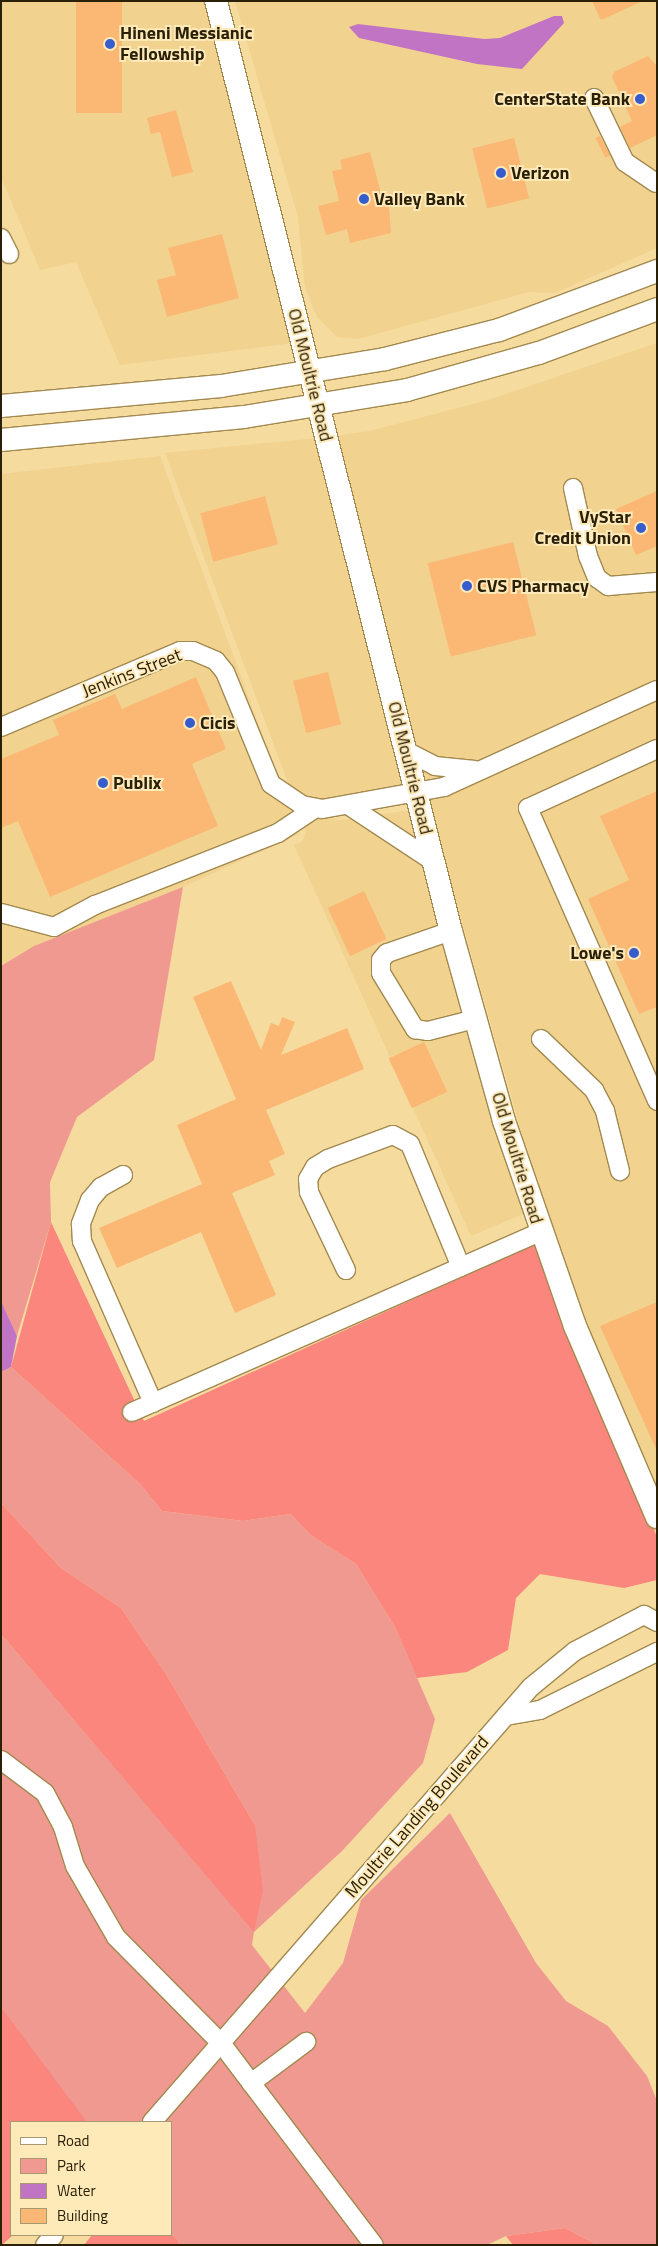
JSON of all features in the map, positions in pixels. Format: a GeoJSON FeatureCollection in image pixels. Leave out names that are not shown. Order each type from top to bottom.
{"type":"FeatureCollection","features":[{"type":"Feature","properties":{"kind":"main road","name":"Old Moultrie Road"},"geometry":{"type":"LineString","coordinates":[[216,1],[417,792],[450,931],[540,1232],[657,1517]]}},
{"type":"Feature","properties":{"kind":"main road"},"geometry":{"type":"LineString","coordinates":[[1,406],[310,374],[499,330],[657,271]]}},
{"type":"Feature","properties":{"kind":"main road"},"geometry":{"type":"LineString","coordinates":[[1,440],[318,407],[488,370],[657,309]]}},
{"type":"Feature","properties":{"kind":"street"},"geometry":{"type":"LineString","coordinates":[[594,98],[625,162],[656,183]]}},
{"type":"Feature","properties":{"kind":"street"},"geometry":{"type":"LineString","coordinates":[[1,238],[9,254]]}},
{"type":"Feature","properties":{"kind":"street"},"geometry":{"type":"LineString","coordinates":[[573,488],[588,556],[597,578],[618,587],[657,582]]}},
{"type":"Feature","properties":{"kind":"street","name":"Jenkins Street"},"geometry":{"type":"LineString","coordinates":[[1,726],[180,651],[194,651],[216,660],[225,672],[271,784],[314,809]]}},
{"type":"Feature","properties":{"kind":"street"},"geometry":{"type":"LineString","coordinates":[[1,913],[54,927],[95,905],[278,833],[314,809],[444,788],[657,690]]}},
{"type":"Feature","properties":{"kind":"street"},"geometry":{"type":"LineString","coordinates":[[657,749],[528,808],[657,1101]]}},
{"type":"Feature","properties":{"kind":"street"},"geometry":{"type":"LineString","coordinates":[[406,751],[435,766],[480,770]]}},
{"type":"Feature","properties":{"kind":"street"},"geometry":{"type":"LineString","coordinates":[[348,805],[434,862]]}},
{"type":"Feature","properties":{"kind":"street"},"geometry":{"type":"LineString","coordinates":[[450,931],[387,953],[381,960],[381,973],[415,1029],[428,1031],[476,1019]]}},
{"type":"Feature","properties":{"kind":"street"},"geometry":{"type":"LineString","coordinates":[[541,1039],[594,1090],[606,1110],[620,1171]]}},
{"type":"Feature","properties":{"kind":"street"},"geometry":{"type":"LineString","coordinates":[[346,1270],[309,1192],[308,1179],[315,1167],[328,1159],[393,1135],[410,1144],[461,1268]]}},
{"type":"Feature","properties":{"kind":"street"},"geometry":{"type":"LineString","coordinates":[[123,1175],[101,1187],[90,1200],[81,1224],[82,1241],[152,1403]]}},
{"type":"Feature","properties":{"kind":"street"},"geometry":{"type":"LineString","coordinates":[[132,1412],[540,1232]]}},
{"type":"Feature","properties":{"kind":"street","name":"Moultrie Landing Boulevard"},"geometry":{"type":"LineString","coordinates":[[153,2121],[531,1687],[575,1651],[644,1615],[657,1622]]}},
{"type":"Feature","properties":{"kind":"street"},"geometry":{"type":"LineString","coordinates":[[506,1716],[540,1710],[657,1652]]}},
{"type":"Feature","properties":{"kind":"street"},"geometry":{"type":"LineString","coordinates":[[1,1760],[45,1792],[63,1827],[74,1866],[116,1937],[221,2042],[374,2245]]}},
{"type":"Feature","properties":{"kind":"street"},"geometry":{"type":"LineString","coordinates":[[251,2083],[306,2042]]}},
{"type":"Feature","properties":{"kind":"shaded area"},"geometry":{"type":"Polygon","coordinates":[[[1,1],[208,1],[294,343],[120,365],[76,262],[40,270],[1,177],[1,1]]]}},
{"type":"Feature","properties":{"kind":"shaded area"},"geometry":{"type":"Polygon","coordinates":[[[235,1],[657,1],[657,248],[555,293],[529,292],[358,339],[337,337],[317,317],[305,288],[298,217],[235,1]]]}},
{"type":"Feature","properties":{"kind":"shaded area"},"geometry":{"type":"Polygon","coordinates":[[[657,343],[657,1496],[551,1237],[426,794],[334,436],[370,431],[488,400],[657,343]]]}},
{"type":"Feature","properties":{"kind":"shaded area"},"geometry":{"type":"Polygon","coordinates":[[[317,438],[408,791],[321,801],[290,788],[165,453],[317,438]]]}},
{"type":"Feature","properties":{"kind":"shaded area"},"geometry":{"type":"Polygon","coordinates":[[[160,456],[299,834],[183,887],[34,946],[1,966],[1,474],[160,456]]]}},
{"type":"Feature","properties":{"kind":"shaded area"},"geometry":{"type":"Polygon","coordinates":[[[412,810],[525,1213],[471,1236],[294,845],[302,842],[306,832],[299,814],[340,820],[412,810]]]}},
{"type":"Feature","properties":{"kind":"shaded area"},"geometry":{"type":"Polygon","coordinates":[[[51,1222],[144,1421],[535,1244],[657,1537],[657,1580],[624,1588],[540,1574],[516,1598],[508,1650],[467,1672],[417,1678],[395,1627],[356,1564],[312,1536],[290,1514],[243,1521],[162,1511],[140,1484],[11,1367],[51,1222]]]}},
{"type":"Feature","properties":{"kind":"shaded area"},"geometry":{"type":"Polygon","coordinates":[[[1,1503],[61,1568],[121,1608],[166,1674],[255,1825],[263,1891],[254,1932],[1,1634],[1,1503]]]}},
{"type":"Feature","properties":{"kind":"shaded area"},"geometry":{"type":"Polygon","coordinates":[[[1,2007],[86,2121],[10,2121],[10,2236],[12,2236],[2,2245],[1,2007]]]}},
{"type":"Feature","properties":{"kind":"shaded area"},"geometry":{"type":"Polygon","coordinates":[[[565,2228],[597,2245],[513,2245],[506,2236],[565,2228]]]}},
{"type":"Feature","properties":{"kind":"shaded area"},"geometry":{"type":"Polygon","coordinates":[[[172,2234],[181,2245],[84,2245],[91,2236],[172,2236],[172,2234]]]}},
{"type":"Feature","properties":{"kind":"green space"},"geometry":{"type":"Polygon","coordinates":[[[183,887],[154,1060],[77,1117],[50,1182],[51,1222],[17,1336],[1,1301],[1,966],[34,946],[183,887]]]}},
{"type":"Feature","properties":{"kind":"green space"},"geometry":{"type":"Polygon","coordinates":[[[11,1367],[140,1484],[162,1511],[243,1521],[290,1514],[312,1536],[356,1564],[395,1627],[435,1719],[423,1763],[342,1851],[254,1932],[252,1945],[305,2013],[343,1963],[361,1900],[450,1813],[536,1963],[566,2001],[608,2026],[647,2076],[657,2101],[657,2245],[597,2245],[565,2228],[506,2236],[487,2245],[181,2245],[172,2234],[172,2121],[86,2121],[44,2071],[1,2007],[1,1634],[254,1931],[255,1825],[166,1674],[121,1608],[61,1568],[1,1503],[1,1372],[11,1367]]]}},
{"type":"Feature","properties":{"kind":"water"},"geometry":{"type":"Polygon","coordinates":[[[554,16],[562,16],[564,23],[522,69],[477,64],[359,38],[349,27],[358,24],[484,39],[500,38],[554,16]]]}},
{"type":"Feature","properties":{"kind":"water"},"geometry":{"type":"Polygon","coordinates":[[[1,1301],[17,1336],[11,1367],[1,1372],[1,1301]]]}},
{"type":"Feature","properties":{"kind":"building"},"geometry":{"type":"Polygon","coordinates":[[[76,1],[122,1],[122,113],[76,113],[76,1]]]}},
{"type":"Feature","properties":{"kind":"building"},"geometry":{"type":"Polygon","coordinates":[[[592,1],[643,1],[601,20],[592,1]]]}},
{"type":"Feature","properties":{"kind":"building","name":"CenterState Bank"},"geometry":{"type":"Polygon","coordinates":[[[648,56],[657,66],[657,135],[630,148],[620,127],[632,121],[612,77],[614,72],[648,56]]]}},
{"type":"Feature","properties":{"kind":"building"},"geometry":{"type":"Polygon","coordinates":[[[176,110],[193,172],[172,177],[160,132],[151,134],[147,118],[176,110]]]}},
{"type":"Feature","properties":{"kind":"building"},"geometry":{"type":"Polygon","coordinates":[[[600,136],[610,156],[606,158],[596,138],[600,136]]]}},
{"type":"Feature","properties":{"kind":"building","name":"Verizon"},"geometry":{"type":"Polygon","coordinates":[[[514,138],[529,198],[487,209],[472,148],[514,138]]]}},
{"type":"Feature","properties":{"kind":"building","name":"Valley Bank"},"geometry":{"type":"Polygon","coordinates":[[[370,152],[382,197],[388,196],[391,233],[350,243],[347,229],[326,235],[318,206],[339,201],[332,171],[342,169],[340,160],[370,152]]]}},
{"type":"Feature","properties":{"kind":"building"},"geometry":{"type":"Polygon","coordinates":[[[222,234],[239,298],[167,317],[157,280],[176,275],[168,248],[222,234]]]}},
{"type":"Feature","properties":{"kind":"building","name":"VyStar Credit Union"},"geometry":{"type":"Polygon","coordinates":[[[657,491],[657,546],[636,555],[616,509],[657,491]]]}},
{"type":"Feature","properties":{"kind":"building"},"geometry":{"type":"Polygon","coordinates":[[[265,496],[278,544],[213,562],[200,513],[265,496]]]}},
{"type":"Feature","properties":{"kind":"building","name":"CVS Pharmacy"},"geometry":{"type":"Polygon","coordinates":[[[513,542],[536,635],[451,656],[428,563],[513,542]]]}},
{"type":"Feature","properties":{"kind":"building"},"geometry":{"type":"Polygon","coordinates":[[[328,672],[341,724],[306,733],[293,681],[328,672]]]}},
{"type":"Feature","properties":{"kind":"building"},"geometry":{"type":"Polygon","coordinates":[[[196,677],[226,749],[192,764],[218,826],[50,897],[18,821],[1,828],[1,759],[59,735],[53,720],[115,694],[122,709],[196,677]]]}},
{"type":"Feature","properties":{"kind":"building","name":"Lowe's"},"geometry":{"type":"Polygon","coordinates":[[[657,791],[657,1007],[639,1014],[588,899],[629,880],[600,816],[657,791]]]}},
{"type":"Feature","properties":{"kind":"building"},"geometry":{"type":"Polygon","coordinates":[[[364,891],[386,939],[350,956],[328,908],[364,891]]]}},
{"type":"Feature","properties":{"kind":"building"},"geometry":{"type":"Polygon","coordinates":[[[231,981],[261,1050],[271,1023],[279,1026],[282,1017],[295,1022],[281,1055],[347,1028],[364,1069],[266,1110],[285,1154],[269,1161],[275,1175],[232,1193],[276,1295],[235,1313],[201,1232],[117,1268],[99,1228],[202,1184],[177,1125],[236,1099],[193,997],[231,981]]]}},
{"type":"Feature","properties":{"kind":"building"},"geometry":{"type":"Polygon","coordinates":[[[424,1042],[447,1092],[412,1108],[389,1058],[424,1042]]]}},
{"type":"Feature","properties":{"kind":"building"},"geometry":{"type":"Polygon","coordinates":[[[657,1302],[657,1451],[600,1326],[657,1302]]]}},
{"type":"Feature","properties":{"kind":"place","name":"Hineni Messianic Fellowship"},"geometry":{"type":"Point","coordinates":[110,44]}},
{"type":"Feature","properties":{"kind":"place","name":"CenterState Bank"},"geometry":{"type":"Point","coordinates":[640,99]}},
{"type":"Feature","properties":{"kind":"place","name":"Verizon"},"geometry":{"type":"Point","coordinates":[501,173]}},
{"type":"Feature","properties":{"kind":"place","name":"Valley Bank"},"geometry":{"type":"Point","coordinates":[364,199]}},
{"type":"Feature","properties":{"kind":"place","name":"VyStar Credit Union"},"geometry":{"type":"Point","coordinates":[641,528]}},
{"type":"Feature","properties":{"kind":"place","name":"CVS Pharmacy"},"geometry":{"type":"Point","coordinates":[467,586]}},
{"type":"Feature","properties":{"kind":"place","name":"Cicis"},"geometry":{"type":"Point","coordinates":[190,723]}},
{"type":"Feature","properties":{"kind":"place","name":"Publix"},"geometry":{"type":"Point","coordinates":[103,783]}},
{"type":"Feature","properties":{"kind":"place","name":"Lowe's"},"geometry":{"type":"Point","coordinates":[634,953]}}]}
